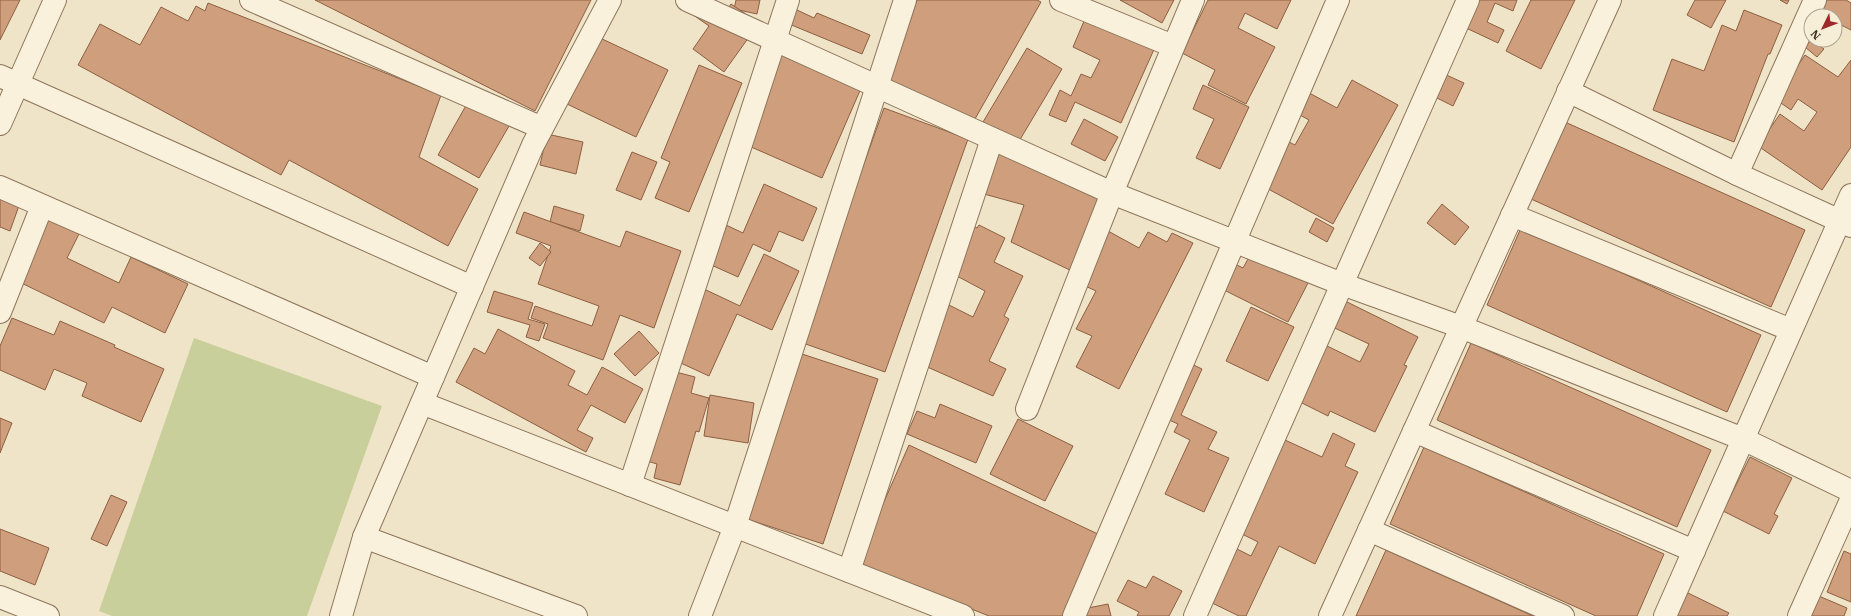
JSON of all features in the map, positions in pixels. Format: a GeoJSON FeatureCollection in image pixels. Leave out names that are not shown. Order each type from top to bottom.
{"type":"FeatureCollection","features":[{"type":"Feature","properties":{"kind":"street"},"geometry":{"type":"LineString","coordinates":[[0,124],[9,80],[55,0]]}},
{"type":"Feature","properties":{"kind":"street"},"geometry":{"type":"LineString","coordinates":[[251,0],[542,128]]}},
{"type":"Feature","properties":{"kind":"street"},"geometry":{"type":"LineString","coordinates":[[341,616],[364,537],[533,145],[610,0]]}},
{"type":"Feature","properties":{"kind":"street"},"geometry":{"type":"LineString","coordinates":[[687,0],[1112,193],[1342,284],[1461,327],[1743,439],[1851,491]]}},
{"type":"Feature","properties":{"kind":"street"},"geometry":{"type":"LineString","coordinates":[[630,485],[788,0]]}},
{"type":"Feature","properties":{"kind":"street"},"geometry":{"type":"LineString","coordinates":[[700,616],[735,526],[905,0]]}},
{"type":"Feature","properties":{"kind":"street"},"geometry":{"type":"LineString","coordinates":[[1060,0],[1173,46]]}},
{"type":"Feature","properties":{"kind":"street"},"geometry":{"type":"LineString","coordinates":[[1027,409],[1112,193],[1193,0]]}},
{"type":"Feature","properties":{"kind":"street"},"geometry":{"type":"LineString","coordinates":[[1074,616],[1338,0]]}},
{"type":"Feature","properties":{"kind":"street"},"geometry":{"type":"LineString","coordinates":[[1195,616],[1468,0]]}},
{"type":"Feature","properties":{"kind":"street"},"geometry":{"type":"LineString","coordinates":[[1330,616],[1610,0]]}},
{"type":"Feature","properties":{"kind":"street"},"geometry":{"type":"LineString","coordinates":[[1737,174],[1815,0]]}},
{"type":"Feature","properties":{"kind":"street"},"geometry":{"type":"LineString","coordinates":[[9,80],[472,287]]}},
{"type":"Feature","properties":{"kind":"street"},"geometry":{"type":"LineString","coordinates":[[1568,91],[1737,174],[1845,224]]}},
{"type":"Feature","properties":{"kind":"street"},"geometry":{"type":"LineString","coordinates":[[849,571],[992,139]]}},
{"type":"Feature","properties":{"kind":"street"},"geometry":{"type":"LineString","coordinates":[[0,187],[433,377]]}},
{"type":"Feature","properties":{"kind":"street"},"geometry":{"type":"LineString","coordinates":[[1665,616],[1792,330],[1845,224],[1851,195]]}},
{"type":"Feature","properties":{"kind":"street"},"geometry":{"type":"LineString","coordinates":[[0,312],[42,206]]}},
{"type":"Feature","properties":{"kind":"street"},"geometry":{"type":"LineString","coordinates":[[1512,215],[1792,330]]}},
{"type":"Feature","properties":{"kind":"street"},"geometry":{"type":"LineString","coordinates":[[422,403],[963,616]]}},
{"type":"Feature","properties":{"kind":"street"},"geometry":{"type":"LineString","coordinates":[[1414,431],[1694,551]]}},
{"type":"Feature","properties":{"kind":"street"},"geometry":{"type":"LineString","coordinates":[[1799,616],[1851,500]]}},
{"type":"Feature","properties":{"kind":"street"},"geometry":{"type":"LineString","coordinates":[[1369,530],[1563,616]]}},
{"type":"Feature","properties":{"kind":"street"},"geometry":{"type":"LineString","coordinates":[[364,537],[576,616]]}},
{"type":"Feature","properties":{"kind":"street"},"geometry":{"type":"LineString","coordinates":[[0,597],[48,616]]}},
{"type":"Feature","properties":{"kind":"green space"},"geometry":{"type":"Polygon","coordinates":[[[194,338],[382,406],[307,616],[112,616],[99,611],[194,338]]]}},
{"type":"Feature","properties":{"kind":"building"},"geometry":{"type":"Polygon","coordinates":[[[0,0],[20,0],[0,40],[0,0]]]}},
{"type":"Feature","properties":{"kind":"building"},"geometry":{"type":"Polygon","coordinates":[[[315,0],[591,0],[535,111],[315,0]]]}},
{"type":"Feature","properties":{"kind":"building"},"geometry":{"type":"Polygon","coordinates":[[[736,0],[760,0],[757,14],[734,9],[736,0]]]}},
{"type":"Feature","properties":{"kind":"building"},"geometry":{"type":"Polygon","coordinates":[[[917,0],[1037,0],[1041,2],[975,119],[889,83],[917,0]]]}},
{"type":"Feature","properties":{"kind":"building"},"geometry":{"type":"Polygon","coordinates":[[[1120,0],[1174,0],[1162,23],[1120,0]]]}},
{"type":"Feature","properties":{"kind":"building"},"geometry":{"type":"Polygon","coordinates":[[[1208,0],[1291,0],[1277,29],[1245,13],[1238,28],[1275,47],[1246,104],[1208,85],[1215,70],[1182,53],[1208,0]]]}},
{"type":"Feature","properties":{"kind":"building"},"geometry":{"type":"Polygon","coordinates":[[[1476,0],[1517,0],[1513,11],[1495,3],[1487,22],[1504,30],[1498,43],[1464,27],[1476,0]]]}},
{"type":"Feature","properties":{"kind":"building"},"geometry":{"type":"Polygon","coordinates":[[[1531,0],[1575,0],[1541,69],[1506,51],[1531,0]]]}},
{"type":"Feature","properties":{"kind":"building"},"geometry":{"type":"Polygon","coordinates":[[[1695,0],[1726,0],[1711,28],[1687,15],[1695,0]]]}},
{"type":"Feature","properties":{"kind":"building"},"geometry":{"type":"Polygon","coordinates":[[[1780,0],[1789,0],[1787,4],[1780,0]]]}},
{"type":"Feature","properties":{"kind":"building"},"geometry":{"type":"Polygon","coordinates":[[[1825,0],[1846,0],[1851,3],[1851,30],[1843,26],[1843,8],[1821,8],[1825,0]]]}},
{"type":"Feature","properties":{"kind":"building"},"geometry":{"type":"Polygon","coordinates":[[[208,3],[441,95],[419,157],[478,189],[448,246],[289,160],[281,175],[78,65],[100,24],[140,45],[161,7],[188,21],[196,6],[205,11],[208,3]]]}},
{"type":"Feature","properties":{"kind":"building"},"geometry":{"type":"Polygon","coordinates":[[[731,4],[759,23],[724,72],[693,49],[709,26],[689,12],[724,14],[731,4]]]}},
{"type":"Feature","properties":{"kind":"building"},"geometry":{"type":"Polygon","coordinates":[[[795,9],[814,18],[817,13],[870,35],[862,54],[789,24],[795,9]]]}},
{"type":"Feature","properties":{"kind":"building"},"geometry":{"type":"Polygon","coordinates":[[[1744,10],[1782,25],[1770,54],[1768,54],[1734,142],[1653,110],[1672,59],[1704,71],[1722,25],[1736,31],[1744,10]]]}},
{"type":"Feature","properties":{"kind":"building"},"geometry":{"type":"Polygon","coordinates":[[[1087,14],[1156,45],[1121,123],[1075,102],[1066,122],[1049,115],[1060,90],[1071,96],[1081,74],[1091,78],[1100,60],[1073,47],[1087,14]]]}},
{"type":"Feature","properties":{"kind":"building"},"geometry":{"type":"Polygon","coordinates":[[[598,37],[668,70],[636,137],[567,104],[598,37]]]}},
{"type":"Feature","properties":{"kind":"building"},"geometry":{"type":"Polygon","coordinates":[[[1027,48],[1062,69],[1018,143],[983,122],[1027,48]]]}},
{"type":"Feature","properties":{"kind":"building"},"geometry":{"type":"Polygon","coordinates":[[[1806,48],[1824,49],[1817,57],[1806,48]]]}},
{"type":"Feature","properties":{"kind":"building"},"geometry":{"type":"Polygon","coordinates":[[[782,51],[862,86],[822,178],[742,143],[782,51]]]}},
{"type":"Feature","properties":{"kind":"building"},"geometry":{"type":"Polygon","coordinates":[[[1805,55],[1838,77],[1851,60],[1851,147],[1822,190],[1758,146],[1780,114],[1804,131],[1817,112],[1798,99],[1791,110],[1775,99],[1805,55]]]}},
{"type":"Feature","properties":{"kind":"building"},"geometry":{"type":"Polygon","coordinates":[[[699,65],[742,83],[689,212],[655,198],[670,162],[661,158],[699,65]]]}},
{"type":"Feature","properties":{"kind":"building"},"geometry":{"type":"Polygon","coordinates":[[[1442,73],[1464,83],[1453,106],[1431,95],[1442,73]]]}},
{"type":"Feature","properties":{"kind":"building"},"geometry":{"type":"Polygon","coordinates":[[[1352,80],[1398,105],[1333,224],[1259,184],[1283,139],[1295,145],[1309,120],[1289,109],[1300,88],[1337,108],[1352,80]]]}},
{"type":"Feature","properties":{"kind":"building"},"geometry":{"type":"Polygon","coordinates":[[[1203,85],[1249,107],[1220,169],[1196,158],[1214,119],[1193,109],[1203,85]]]}},
{"type":"Feature","properties":{"kind":"building"},"geometry":{"type":"Polygon","coordinates":[[[468,102],[509,126],[479,178],[438,155],[468,102]]]}},
{"type":"Feature","properties":{"kind":"building"},"geometry":{"type":"Polygon","coordinates":[[[884,108],[968,139],[885,372],[800,342],[884,108]]]}},
{"type":"Feature","properties":{"kind":"building"},"geometry":{"type":"Polygon","coordinates":[[[1084,119],[1118,137],[1105,161],[1071,144],[1084,119]]]}},
{"type":"Feature","properties":{"kind":"building"},"geometry":{"type":"Polygon","coordinates":[[[1565,122],[1805,230],[1771,307],[1531,199],[1565,122]]]}},
{"type":"Feature","properties":{"kind":"building"},"geometry":{"type":"Polygon","coordinates":[[[547,134],[583,142],[576,174],[540,165],[547,134]]]}},
{"type":"Feature","properties":{"kind":"building"},"geometry":{"type":"Polygon","coordinates":[[[998,148],[1101,198],[1074,272],[1011,242],[1024,205],[984,194],[998,148]]]}},
{"type":"Feature","properties":{"kind":"building"},"geometry":{"type":"Polygon","coordinates":[[[632,152],[657,162],[641,200],[616,190],[632,152]]]}},
{"type":"Feature","properties":{"kind":"building"},"geometry":{"type":"Polygon","coordinates":[[[764,184],[817,208],[803,241],[779,231],[770,252],[753,244],[738,277],[709,264],[726,225],[743,233],[764,184]]]}},
{"type":"Feature","properties":{"kind":"building"},"geometry":{"type":"Polygon","coordinates":[[[0,192],[21,200],[10,231],[0,227],[0,192]]]}},
{"type":"Feature","properties":{"kind":"building"},"geometry":{"type":"Polygon","coordinates":[[[1442,204],[1469,227],[1455,245],[1427,223],[1442,204]]]}},
{"type":"Feature","properties":{"kind":"building"},"geometry":{"type":"Polygon","coordinates":[[[554,206],[584,215],[580,231],[550,222],[554,206]]]}},
{"type":"Feature","properties":{"kind":"building"},"geometry":{"type":"Polygon","coordinates":[[[524,212],[620,247],[626,231],[681,251],[654,328],[620,315],[603,360],[543,338],[548,324],[531,318],[535,306],[592,326],[599,306],[538,284],[551,246],[516,233],[524,212]]]}},
{"type":"Feature","properties":{"kind":"building"},"geometry":{"type":"Polygon","coordinates":[[[41,215],[79,234],[67,258],[119,283],[131,257],[188,284],[165,333],[112,307],[104,323],[11,278],[41,215]]]}},
{"type":"Feature","properties":{"kind":"building"},"geometry":{"type":"Polygon","coordinates":[[[1316,218],[1334,228],[1327,242],[1309,232],[1316,218]]]}},
{"type":"Feature","properties":{"kind":"building"},"geometry":{"type":"Polygon","coordinates":[[[969,224],[977,228],[979,225],[1005,238],[994,262],[1023,276],[1004,316],[1009,319],[989,361],[1006,369],[993,396],[925,366],[949,305],[973,317],[985,291],[955,275],[969,224]]]}},
{"type":"Feature","properties":{"kind":"building"},"geometry":{"type":"Polygon","coordinates":[[[1521,228],[1761,335],[1727,412],[1487,305],[1521,228]]]}},
{"type":"Feature","properties":{"kind":"building"},"geometry":{"type":"Polygon","coordinates":[[[1108,231],[1139,248],[1148,232],[1167,242],[1172,233],[1193,243],[1119,389],[1076,367],[1092,336],[1076,329],[1096,291],[1081,284],[1108,231]]]}},
{"type":"Feature","properties":{"kind":"building"},"geometry":{"type":"Polygon","coordinates":[[[540,243],[551,252],[540,266],[529,258],[540,243]]]}},
{"type":"Feature","properties":{"kind":"building"},"geometry":{"type":"Polygon","coordinates":[[[1252,252],[1309,281],[1288,322],[1220,288],[1233,263],[1243,268],[1252,252]]]}},
{"type":"Feature","properties":{"kind":"building"},"geometry":{"type":"Polygon","coordinates":[[[764,254],[799,271],[772,330],[737,314],[709,376],[672,359],[704,289],[740,306],[764,254]]]}},
{"type":"Feature","properties":{"kind":"building"},"geometry":{"type":"Polygon","coordinates":[[[494,291],[533,303],[528,319],[545,324],[539,341],[526,337],[530,325],[487,312],[494,291]]]}},
{"type":"Feature","properties":{"kind":"building"},"geometry":{"type":"Polygon","coordinates":[[[1339,298],[1418,337],[1404,365],[1407,366],[1375,432],[1330,411],[1328,416],[1296,400],[1323,344],[1360,362],[1369,344],[1326,324],[1339,298]]]}},
{"type":"Feature","properties":{"kind":"building"},"geometry":{"type":"Polygon","coordinates":[[[1251,307],[1294,327],[1268,381],[1226,361],[1251,307]]]}},
{"type":"Feature","properties":{"kind":"building"},"geometry":{"type":"Polygon","coordinates":[[[12,318],[54,335],[60,321],[115,345],[114,347],[164,369],[141,422],[82,396],[87,383],[54,369],[45,390],[0,370],[0,346],[12,318]]]}},
{"type":"Feature","properties":{"kind":"building"},"geometry":{"type":"Polygon","coordinates":[[[498,329],[575,371],[568,385],[587,395],[602,367],[643,389],[625,423],[591,405],[577,430],[593,438],[586,452],[456,382],[474,348],[485,354],[498,329]]]}},
{"type":"Feature","properties":{"kind":"building"},"geometry":{"type":"Polygon","coordinates":[[[639,331],[659,353],[635,376],[614,354],[639,331]]]}},
{"type":"Feature","properties":{"kind":"building"},"geometry":{"type":"Polygon","coordinates":[[[1471,343],[1711,450],[1677,527],[1437,420],[1471,343]]]}},
{"type":"Feature","properties":{"kind":"building"},"geometry":{"type":"Polygon","coordinates":[[[802,354],[878,379],[823,544],[747,519],[802,354]]]}},
{"type":"Feature","properties":{"kind":"building"},"geometry":{"type":"Polygon","coordinates":[[[1185,361],[1202,369],[1181,415],[1217,432],[1208,449],[1229,458],[1204,512],[1165,494],[1190,440],[1174,432],[1178,424],[1160,416],[1185,361]]]}},
{"type":"Feature","properties":{"kind":"building"},"geometry":{"type":"Polygon","coordinates":[[[668,370],[695,377],[691,393],[709,398],[699,432],[696,431],[680,485],[654,478],[657,464],[644,460],[668,370]]]}},
{"type":"Feature","properties":{"kind":"building"},"geometry":{"type":"Polygon","coordinates":[[[710,395],[754,403],[748,443],[704,436],[710,395]]]}},
{"type":"Feature","properties":{"kind":"building"},"geometry":{"type":"Polygon","coordinates":[[[940,404],[992,426],[976,463],[907,434],[917,411],[935,418],[940,404]]]}},
{"type":"Feature","properties":{"kind":"building"},"geometry":{"type":"Polygon","coordinates":[[[0,418],[12,423],[0,453],[0,418]]]}},
{"type":"Feature","properties":{"kind":"building"},"geometry":{"type":"Polygon","coordinates":[[[1018,419],[1073,446],[1045,501],[990,474],[1018,419]]]}},
{"type":"Feature","properties":{"kind":"building"},"geometry":{"type":"Polygon","coordinates":[[[1333,433],[1355,444],[1345,466],[1358,472],[1315,564],[1279,546],[1246,616],[1239,616],[1208,601],[1233,547],[1251,556],[1258,542],[1242,534],[1285,440],[1322,457],[1333,433]]]}},
{"type":"Feature","properties":{"kind":"building"},"geometry":{"type":"Polygon","coordinates":[[[909,445],[1100,535],[1066,616],[989,616],[857,563],[909,445]]]}},
{"type":"Feature","properties":{"kind":"building"},"geometry":{"type":"Polygon","coordinates":[[[1424,447],[1664,554],[1637,616],[1596,616],[1390,524],[1424,447]]]}},
{"type":"Feature","properties":{"kind":"building"},"geometry":{"type":"Polygon","coordinates":[[[1750,457],[1792,478],[1774,514],[1778,516],[1769,534],[1723,511],[1750,457]]]}},
{"type":"Feature","properties":{"kind":"building"},"geometry":{"type":"Polygon","coordinates":[[[111,495],[127,502],[107,546],[91,539],[111,495]]]}},
{"type":"Feature","properties":{"kind":"building"},"geometry":{"type":"Polygon","coordinates":[[[0,529],[49,548],[35,585],[0,571],[0,529]]]}},
{"type":"Feature","properties":{"kind":"building"},"geometry":{"type":"Polygon","coordinates":[[[1386,550],[1533,616],[1356,616],[1386,550]]]}},
{"type":"Feature","properties":{"kind":"building"},"geometry":{"type":"Polygon","coordinates":[[[1844,551],[1851,554],[1851,602],[1827,592],[1844,551]]]}},
{"type":"Feature","properties":{"kind":"building"},"geometry":{"type":"Polygon","coordinates":[[[1153,576],[1182,591],[1169,616],[1137,616],[1139,612],[1117,601],[1128,580],[1146,588],[1153,576]]]}},
{"type":"Feature","properties":{"kind":"building"},"geometry":{"type":"Polygon","coordinates":[[[1686,592],[1729,613],[1727,616],[1674,616],[1686,592]]]}},
{"type":"Feature","properties":{"kind":"building"},"geometry":{"type":"Polygon","coordinates":[[[1814,594],[1847,608],[1844,616],[1805,616],[1814,594]]]}},
{"type":"Feature","properties":{"kind":"building"},"geometry":{"type":"Polygon","coordinates":[[[1108,604],[1111,616],[1084,616],[1083,609],[1108,604]]]}}]}
